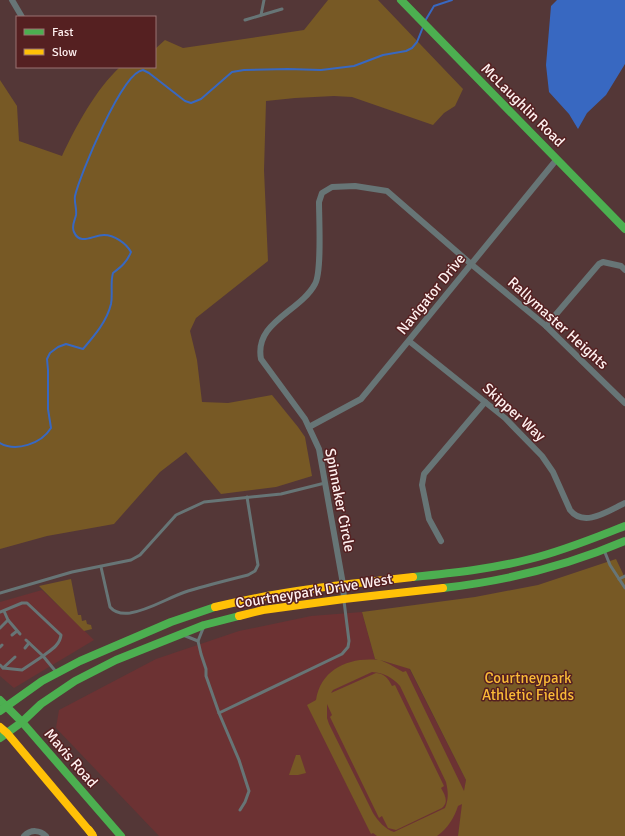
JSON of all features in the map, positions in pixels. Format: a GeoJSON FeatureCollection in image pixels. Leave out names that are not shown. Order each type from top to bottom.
{"type":"FeatureCollection","features":[{"type":"Feature","properties":{"kind":"main road","name":"McLaughlin Road"},"geometry":{"type":"LineString","coordinates":[[400,0],[625,229]]}},
{"type":"Feature","properties":{"kind":"main road","name":"Courtneypark Drive West"},"geometry":{"type":"LineString","coordinates":[[3,709],[42,681],[86,658],[206,609],[251,598],[343,584],[472,571],[493,567],[553,552],[625,526]]}},
{"type":"Feature","properties":{"kind":"main road"},"geometry":{"type":"LineString","coordinates":[[599,536],[604,550]]}},
{"type":"Feature","properties":{"kind":"main road","name":"Courtneypark Drive West"},"geometry":{"type":"LineString","coordinates":[[4,736],[41,704],[75,682],[116,660],[204,625],[263,610],[493,581],[545,570],[604,550],[625,541]]}},
{"type":"Feature","properties":{"kind":"main road","name":"Mavis Road"},"geometry":{"type":"LineString","coordinates":[[0,700],[3,709],[22,722],[121,836]]}},
{"type":"Feature","properties":{"kind":"main road"},"geometry":{"type":"LineString","coordinates":[[0,727],[4,736],[92,834]]}},
{"type":"Feature","properties":{"kind":"street"},"geometry":{"type":"LineString","coordinates":[[12,0],[21,16]]}},
{"type":"Feature","properties":{"kind":"street","name":"Navigator Drive"},"geometry":{"type":"LineString","coordinates":[[309,426],[361,399],[557,159]]}},
{"type":"Feature","properties":{"kind":"street","name":"Spinnaker Circle"},"geometry":{"type":"LineString","coordinates":[[344,599],[343,584],[319,449],[309,426],[262,359],[259,349],[262,339],[270,327],[309,292],[316,283],[318,268],[319,202],[322,193],[332,188],[355,186],[387,190],[471,264]]}},
{"type":"Feature","properties":{"kind":"street"},"geometry":{"type":"LineString","coordinates":[[546,326],[599,264],[603,262],[621,266],[625,270]]}},
{"type":"Feature","properties":{"kind":"street","name":"Rallymaster Heights"},"geometry":{"type":"LineString","coordinates":[[471,264],[546,326],[625,403]]}},
{"type":"Feature","properties":{"kind":"street","name":"Skipper Way"},"geometry":{"type":"LineString","coordinates":[[409,341],[418,346],[505,418],[542,456],[553,472],[570,510],[574,515],[578,518],[588,519],[625,503]]}},
{"type":"Feature","properties":{"kind":"street"},"geometry":{"type":"LineString","coordinates":[[441,541],[429,519],[422,485],[424,474],[485,402]]}},
{"type":"Feature","properties":{"kind":"street"},"geometry":{"type":"LineString","coordinates":[[24,836],[28,832],[35,831],[46,836]]}},
{"type":"Feature","properties":{"kind":"lane"},"geometry":{"type":"LineString","coordinates":[[261,15],[264,0]]}},
{"type":"Feature","properties":{"kind":"lane"},"geometry":{"type":"LineString","coordinates":[[245,20],[282,9]]}},
{"type":"Feature","properties":{"kind":"lane"},"geometry":{"type":"LineString","coordinates":[[0,593],[72,572],[131,560],[140,555],[176,515],[204,502],[280,494],[325,483]]}},
{"type":"Feature","properties":{"kind":"lane"},"geometry":{"type":"LineString","coordinates":[[101,566],[110,606],[114,611],[120,613],[130,613],[144,609],[187,591],[255,571],[258,565],[247,497]]}},
{"type":"Feature","properties":{"kind":"lane"},"geometry":{"type":"LineString","coordinates":[[604,550],[610,565],[625,588]]}},
{"type":"Feature","properties":{"kind":"lane"},"geometry":{"type":"LineString","coordinates":[[619,579],[625,576]]}},
{"type":"Feature","properties":{"kind":"lane"},"geometry":{"type":"LineString","coordinates":[[219,713],[342,654],[348,647],[349,642],[344,599]]}},
{"type":"Feature","properties":{"kind":"lane"},"geometry":{"type":"LineString","coordinates":[[0,612],[22,603],[27,603],[61,635],[61,640],[58,645],[22,670],[3,668],[0,665]]}},
{"type":"Feature","properties":{"kind":"lane"},"geometry":{"type":"LineString","coordinates":[[4,611],[8,620],[20,634]]}},
{"type":"Feature","properties":{"kind":"lane"},"geometry":{"type":"LineString","coordinates":[[0,628],[8,620]]}},
{"type":"Feature","properties":{"kind":"lane"},"geometry":{"type":"LineString","coordinates":[[204,625],[198,641],[206,669],[206,676],[219,713],[239,760],[249,791],[246,802],[240,810]]}},
{"type":"Feature","properties":{"kind":"lane"},"geometry":{"type":"LineString","coordinates":[[12,635],[17,630]]}},
{"type":"Feature","properties":{"kind":"lane"},"geometry":{"type":"LineString","coordinates":[[182,634],[198,641]]}},
{"type":"Feature","properties":{"kind":"lane"},"geometry":{"type":"LineString","coordinates":[[25,648],[28,642],[43,656],[57,673]]}},
{"type":"Feature","properties":{"kind":"lane"},"geometry":{"type":"LineString","coordinates":[[3,668],[15,658]]}},
{"type":"Feature","properties":{"kind":"shaded area"},"geometry":{"type":"Polygon","coordinates":[[[42,590],[94,640],[14,688],[0,676],[0,602],[42,590]]]}},
{"type":"Feature","properties":{"kind":"shaded area"},"geometry":{"type":"Polygon","coordinates":[[[362,612],[375,659],[409,668],[466,780],[458,836],[159,836],[56,728],[59,710],[156,659],[239,631],[311,616],[362,612]]]}},
{"type":"Feature","properties":{"kind":"green space"},"geometry":{"type":"Polygon","coordinates":[[[328,0],[378,0],[463,89],[455,106],[444,113],[433,125],[352,97],[334,96],[266,101],[264,170],[268,261],[196,318],[190,331],[197,360],[202,402],[228,403],[272,395],[305,437],[312,476],[276,487],[221,494],[186,452],[160,472],[114,524],[47,536],[0,549],[0,80],[17,106],[19,141],[62,156],[87,108],[111,76],[119,68],[156,68],[156,48],[165,40],[183,48],[304,30],[328,0]]]}},
{"type":"Feature","properties":{"kind":"green space","name":"Courtneypark Athletic Fields"},"geometry":{"type":"Polygon","coordinates":[[[616,559],[625,578],[625,836],[458,836],[462,804],[458,806],[455,815],[437,836],[377,836],[373,833],[371,834],[307,705],[316,700],[319,689],[324,680],[338,667],[357,661],[378,660],[375,659],[362,612],[475,597],[538,585],[616,559]],[[380,660],[403,672],[406,671],[464,791],[466,780],[410,669],[380,660]],[[372,672],[333,690],[331,693],[376,673],[382,674],[386,677],[392,686],[395,685],[444,786],[441,788],[446,801],[442,808],[396,830],[388,828],[382,816],[379,818],[330,717],[332,715],[327,704],[327,718],[329,724],[373,813],[382,824],[388,829],[394,832],[445,808],[448,798],[447,788],[446,782],[400,686],[388,676],[380,673],[372,672]]]}},
{"type":"Feature","properties":{"kind":"green space"},"geometry":{"type":"Polygon","coordinates":[[[71,579],[78,615],[81,615],[82,621],[86,620],[87,624],[91,625],[92,629],[84,631],[39,586],[71,579]]]}},
{"type":"Feature","properties":{"kind":"green space"},"geometry":{"type":"Polygon","coordinates":[[[296,755],[300,755],[306,773],[289,775],[296,755]]]}},
{"type":"Feature","properties":{"kind":"water"},"geometry":{"type":"Polygon","coordinates":[[[557,0],[625,0],[625,64],[606,95],[587,113],[578,129],[569,114],[549,92],[546,65],[551,6],[557,0]]]}},
{"type":"Feature","properties":{"kind":"waterway"},"geometry":{"type":"LineString","coordinates":[[425,21],[434,6],[452,0]]}},
{"type":"Feature","properties":{"kind":"waterway"},"geometry":{"type":"LineString","coordinates":[[0,443],[13,447],[28,445],[47,434],[51,428],[48,409],[47,359],[50,353],[58,347],[66,344],[83,349],[100,328],[104,322],[112,300],[113,273],[124,264],[131,252],[123,243],[112,236],[100,235],[83,239],[77,236],[73,228],[76,217],[75,196],[93,147],[114,105],[134,75],[143,70],[185,101],[191,103],[201,99],[232,72],[244,70],[288,69],[321,70],[354,66],[383,55],[406,51],[412,48],[417,42],[423,27]]}},
{"type":"Feature","properties":{"kind":"traffic: fast"},"geometry":{"type":"LineString","coordinates":[[401,0],[625,229]]}},
{"type":"Feature","properties":{"kind":"traffic: fast"},"geometry":{"type":"LineString","coordinates":[[413,577],[472,570],[542,556],[590,540],[625,526]]}},
{"type":"Feature","properties":{"kind":"traffic: fast"},"geometry":{"type":"LineString","coordinates":[[443,588],[513,577],[581,558],[625,541]]}},
{"type":"Feature","properties":{"kind":"traffic: fast"},"geometry":{"type":"LineString","coordinates":[[0,711],[42,681],[80,661],[171,622],[215,607]]}},
{"type":"Feature","properties":{"kind":"traffic: fast"},"geometry":{"type":"LineString","coordinates":[[0,738],[22,722],[41,704],[75,681],[116,660],[204,625],[239,616]]}},
{"type":"Feature","properties":{"kind":"traffic: fast"},"geometry":{"type":"LineString","coordinates":[[0,700],[22,722],[121,836]]}},
{"type":"Feature","properties":{"kind":"traffic: slow"},"geometry":{"type":"LineString","coordinates":[[215,607],[289,592],[413,577]]}},
{"type":"Feature","properties":{"kind":"traffic: slow"},"geometry":{"type":"LineString","coordinates":[[239,616],[263,610],[443,588]]}},
{"type":"Feature","properties":{"kind":"traffic: slow"},"geometry":{"type":"LineString","coordinates":[[0,727],[7,733],[92,834]]}},
{"type":"Feature","properties":{"kind":"traffic: slow"},"geometry":{"type":"LineString","coordinates":[[89,830],[93,836]]}}]}
